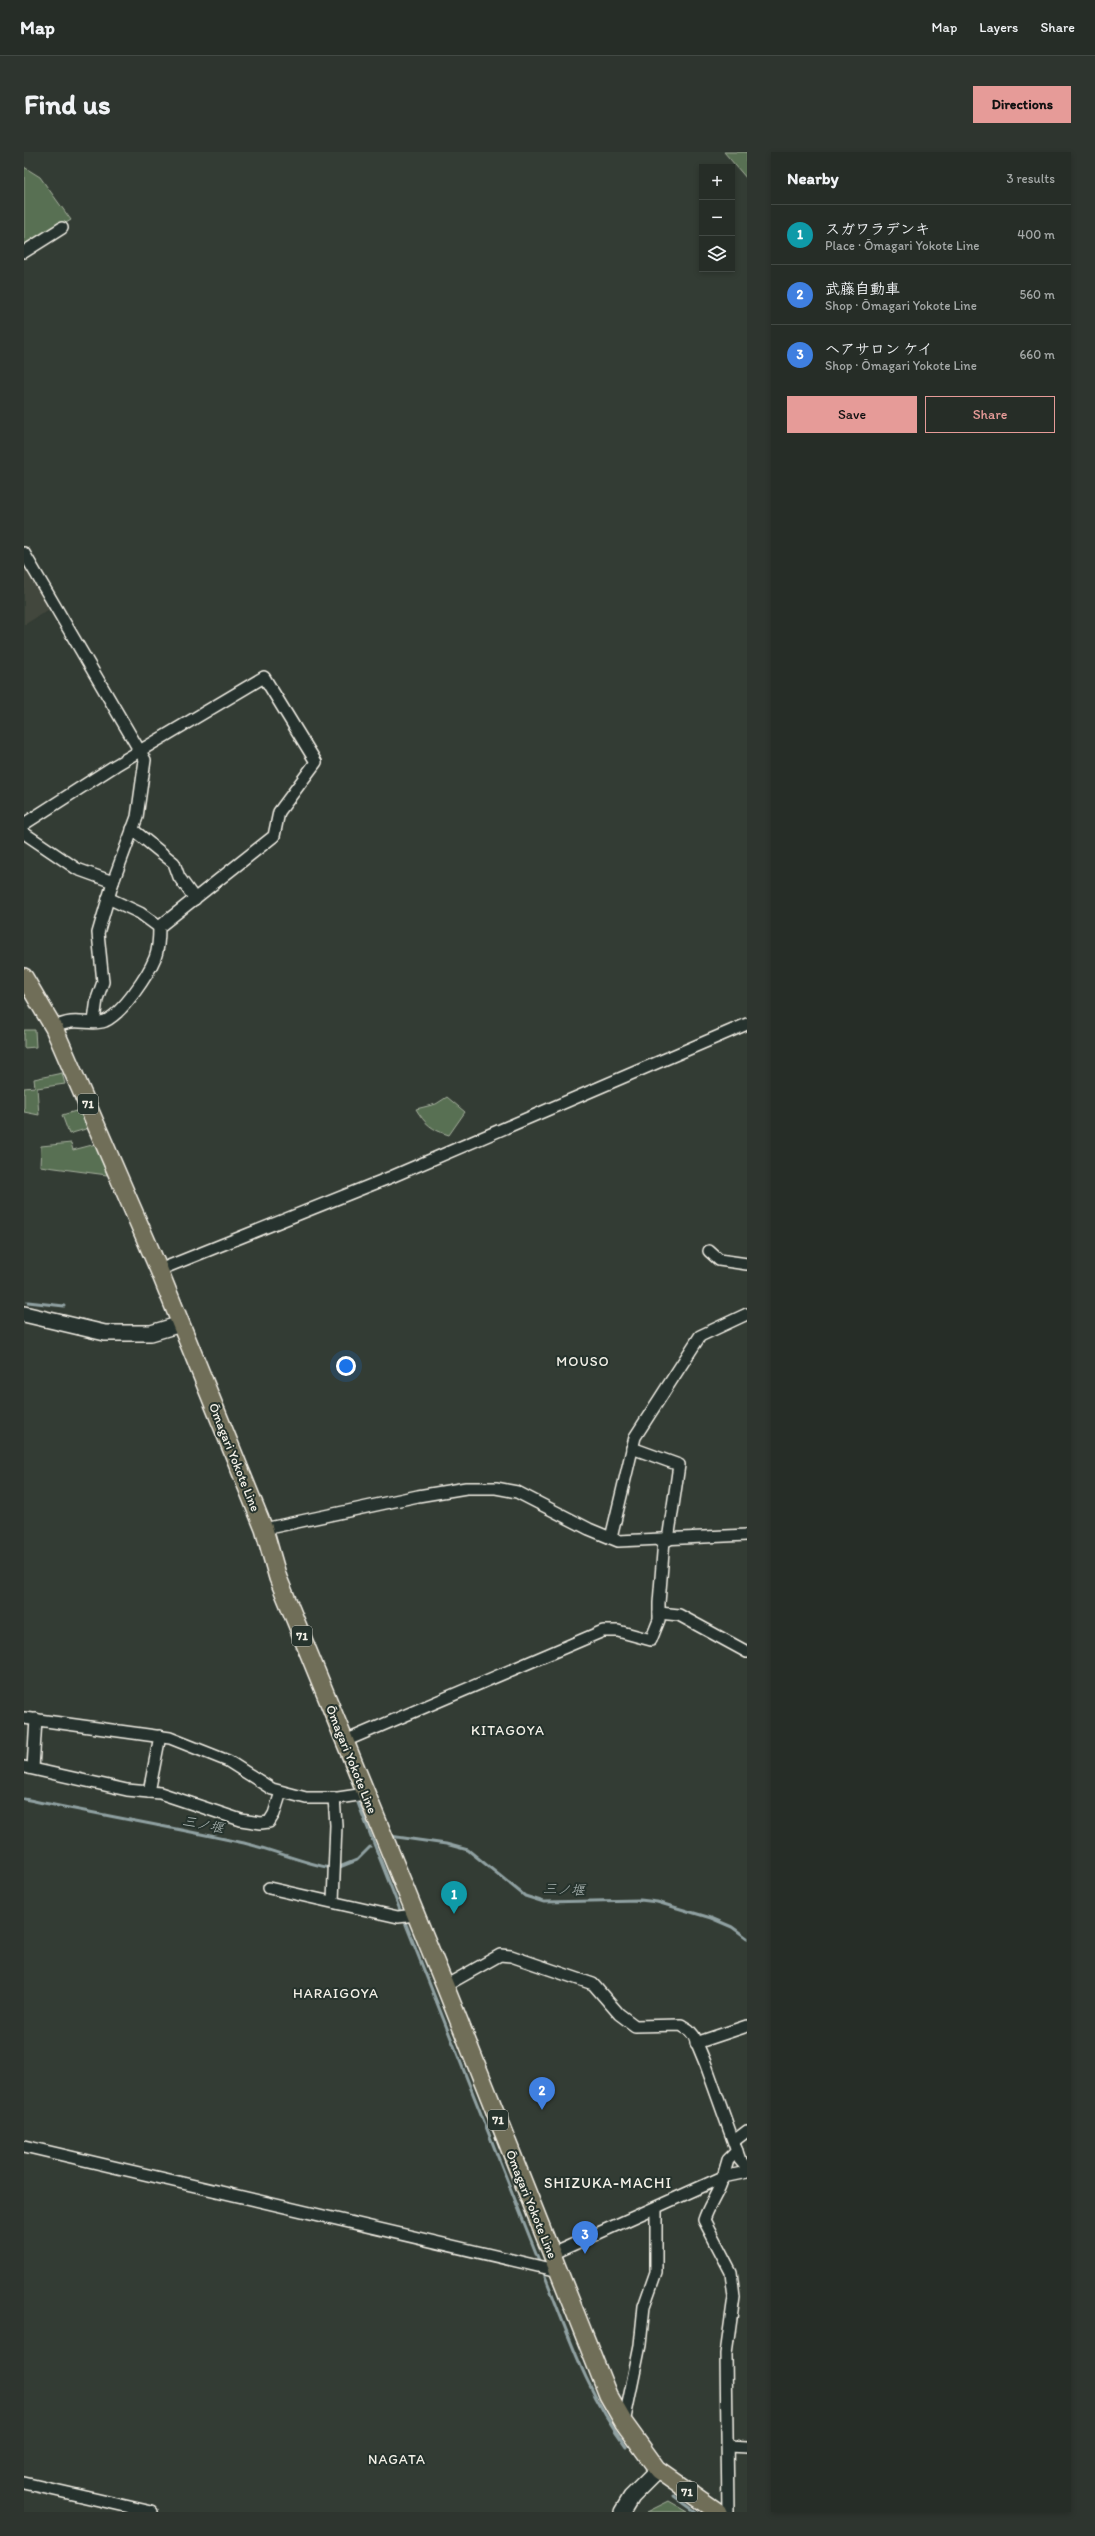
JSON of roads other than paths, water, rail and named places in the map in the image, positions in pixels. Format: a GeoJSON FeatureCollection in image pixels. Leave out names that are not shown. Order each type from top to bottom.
{"type":"FeatureCollection","features":[{"type":"Feature","properties":{"kind":"main road","name":"Ōmagari Yokote Line"},"geometry":{"type":"LineString","coordinates":[[24,977],[54,1028],[159,1270],[264,1529],[278,1578],[445,1986],[608,2395],[624,2423],[658,2470],[718,2512]]}},
{"type":"Feature","properties":{"kind":"street"},"geometry":{"type":"LineString","coordinates":[[24,252],[62,228]]}},
{"type":"Feature","properties":{"kind":"street"},"geometry":{"type":"LineString","coordinates":[[24,553],[145,760],[142,790],[132,829],[113,882],[98,933],[103,982],[97,999],[94,1021]]}},
{"type":"Feature","properties":{"kind":"street"},"geometry":{"type":"LineString","coordinates":[[24,824],[140,751],[264,677],[316,762],[280,812],[274,836],[160,927],[155,958],[137,987],[113,1016],[104,1021],[65,1021],[54,1028]]}},
{"type":"Feature","properties":{"kind":"street"},"geometry":{"type":"LineString","coordinates":[[132,829],[174,863],[179,878],[195,899]]}},
{"type":"Feature","properties":{"kind":"street"},"geometry":{"type":"LineString","coordinates":[[24,832],[77,870],[113,882]]}},
{"type":"Feature","properties":{"kind":"street"},"geometry":{"type":"LineString","coordinates":[[108,898],[140,914],[160,927]]}},
{"type":"Feature","properties":{"kind":"street"},"geometry":{"type":"LineString","coordinates":[[159,1270],[390,1177],[747,1024]]}},
{"type":"Feature","properties":{"kind":"street"},"geometry":{"type":"LineString","coordinates":[[709,1251],[719,1260],[747,1265]]}},
{"type":"Feature","properties":{"kind":"street"},"geometry":{"type":"LineString","coordinates":[[24,1314],[105,1333],[151,1333],[181,1324]]}},
{"type":"Feature","properties":{"kind":"street"},"geometry":{"type":"LineString","coordinates":[[611,1538],[635,1437],[700,1336],[747,1314]]}},
{"type":"Feature","properties":{"kind":"street"},"geometry":{"type":"LineString","coordinates":[[345,1740],[604,1631],[618,1631],[650,1640],[660,1620],[659,1614],[666,1540],[679,1465],[632,1448]]}},
{"type":"Feature","properties":{"kind":"street"},"geometry":{"type":"LineString","coordinates":[[264,1529],[418,1496],[466,1488],[496,1488],[517,1492],[618,1541],[666,1540],[747,1535]]}},
{"type":"Feature","properties":{"kind":"street"},"geometry":{"type":"LineString","coordinates":[[659,1614],[679,1615],[747,1652]]}},
{"type":"Feature","properties":{"kind":"street"},"geometry":{"type":"LineString","coordinates":[[24,1718],[170,1738],[228,1761],[272,1789],[306,1798],[334,1798],[366,1794]]}},
{"type":"Feature","properties":{"kind":"street"},"geometry":{"type":"LineString","coordinates":[[36,1719],[29,1767],[127,1790],[160,1793],[216,1814],[261,1823],[269,1822],[274,1814],[281,1792]]}},
{"type":"Feature","properties":{"kind":"street"},"geometry":{"type":"LineString","coordinates":[[149,1792],[160,1736]]}},
{"type":"Feature","properties":{"kind":"street"},"geometry":{"type":"LineString","coordinates":[[332,1901],[333,1859],[336,1825],[334,1798]]}},
{"type":"Feature","properties":{"kind":"street"},"geometry":{"type":"LineString","coordinates":[[269,1888],[398,1917],[415,1915]]}},
{"type":"Feature","properties":{"kind":"street"},"geometry":{"type":"LineString","coordinates":[[445,1986],[500,1955],[511,1956],[593,1984],[619,2014],[635,2026],[681,2025],[689,2030],[696,2043],[736,2146],[747,2168]]}},
{"type":"Feature","properties":{"kind":"street"},"geometry":{"type":"LineString","coordinates":[[696,2043],[747,2026]]}},
{"type":"Feature","properties":{"kind":"street"},"geometry":{"type":"LineString","coordinates":[[728,2512],[726,2354],[734,2297],[731,2272],[704,2220],[709,2205],[719,2192],[728,2160],[747,2131]]}},
{"type":"Feature","properties":{"kind":"street"},"geometry":{"type":"LineString","coordinates":[[24,2146],[559,2271]]}},
{"type":"Feature","properties":{"kind":"street"},"geometry":{"type":"LineString","coordinates":[[552,2254],[723,2177],[747,2172]]}},
{"type":"Feature","properties":{"kind":"street"},"geometry":{"type":"LineString","coordinates":[[624,2423],[640,2345],[644,2306],[656,2272],[656,2208]]}},
{"type":"Feature","properties":{"kind":"street"},"geometry":{"type":"LineString","coordinates":[[728,2446],[747,2446]]}},
{"type":"Feature","properties":{"kind":"street"},"geometry":{"type":"LineString","coordinates":[[622,2512],[631,2497],[658,2470]]}},
{"type":"Feature","properties":{"kind":"street"},"geometry":{"type":"LineString","coordinates":[[24,2483],[152,2512]]}},
{"type":"Feature","properties":{"kind":"waterway"},"geometry":{"type":"LineString","coordinates":[[28,1302],[64,1306]]}},
{"type":"Feature","properties":{"kind":"waterway","name":"三ノ堰"},"geometry":{"type":"LineString","coordinates":[[24,1799],[244,1843],[309,1863],[331,1868]]}},
{"type":"Feature","properties":{"kind":"waterway"},"geometry":{"type":"LineString","coordinates":[[358,1803],[400,1910]]}},
{"type":"Feature","properties":{"kind":"waterway","name":"三ノ堰"},"geometry":{"type":"LineString","coordinates":[[390,1836],[446,1844],[468,1850],[525,1896],[544,1902],[640,1900],[657,1902],[711,1918],[732,1927],[747,1938]]}},
{"type":"Feature","properties":{"kind":"waterway","name":"三ノ堰"},"geometry":{"type":"LineString","coordinates":[[337,1868],[357,1860],[370,1847]]}},
{"type":"Feature","properties":{"kind":"waterway"},"geometry":{"type":"LineString","coordinates":[[405,1922],[540,2263]]}},
{"type":"Feature","properties":{"kind":"waterway"},"geometry":{"type":"LineString","coordinates":[[543,2271],[589,2384],[612,2426],[626,2446]]}},
{"type":"Feature","properties":{"kind":"waterway"},"geometry":{"type":"LineString","coordinates":[[674,2496],[696,2512]]}},
{"type":"Feature","properties":{"kind":"place","name":"スガワラデンキ"},"geometry":{"type":"Point","coordinates":[454,1914]}},
{"type":"Feature","properties":{"kind":"place","name":"武藤自動車"},"geometry":{"type":"Point","coordinates":[542,2110]}},
{"type":"Feature","properties":{"kind":"place","name":"ヘアサロン ケイ"},"geometry":{"type":"Point","coordinates":[585,2254]}},
{"type":"Feature","properties":{"kind":"district","name":"MOUSO"},"geometry":{"type":"Point","coordinates":[583,1361]}},
{"type":"Feature","properties":{"kind":"district","name":"KITAGOYA"},"geometry":{"type":"Point","coordinates":[508,1730]}},
{"type":"Feature","properties":{"kind":"district","name":"HARAIGOYA"},"geometry":{"type":"Point","coordinates":[336,1993]}},
{"type":"Feature","properties":{"kind":"district","name":"SHIZUKA-MACHI"},"geometry":{"type":"Point","coordinates":[608,2183]}},
{"type":"Feature","properties":{"kind":"district","name":"NAGATA"},"geometry":{"type":"Point","coordinates":[397,2459]}}]}
